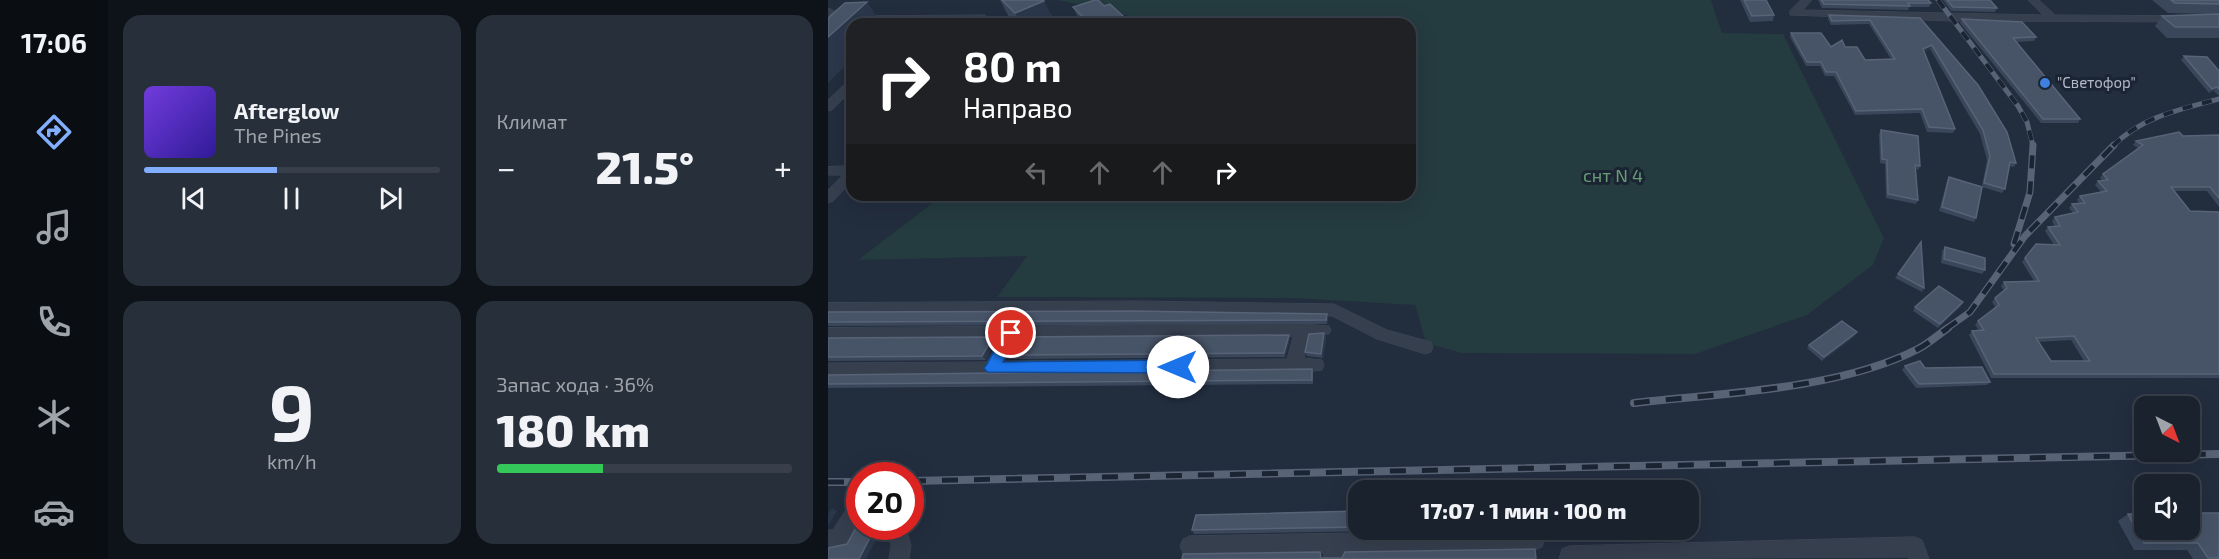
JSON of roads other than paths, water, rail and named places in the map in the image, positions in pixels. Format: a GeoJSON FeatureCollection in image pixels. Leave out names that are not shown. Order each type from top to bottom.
{"type":"FeatureCollection","features":[{"type":"Feature","properties":{"kind":"lane"},"geometry":{"type":"LineString","coordinates":[[1807,0],[1794,14],[2219,19]]}},
{"type":"Feature","properties":{"kind":"lane"},"geometry":{"type":"LineString","coordinates":[[2033,0],[2052,18]]}},
{"type":"Feature","properties":{"kind":"lane"},"geometry":{"type":"LineString","coordinates":[[828,11],[844,20],[828,33]]}},
{"type":"Feature","properties":{"kind":"lane"},"geometry":{"type":"LineString","coordinates":[[828,107],[846,89]]}},
{"type":"Feature","properties":{"kind":"lane"},"geometry":{"type":"LineString","coordinates":[[828,171],[846,172]]}},
{"type":"Feature","properties":{"kind":"lane"},"geometry":{"type":"LineString","coordinates":[[828,198],[846,178]]}},
{"type":"Feature","properties":{"kind":"lane"},"geometry":{"type":"LineString","coordinates":[[828,309],[1136,307],[1334,310],[1383,335],[1425,348]]}},
{"type":"Feature","properties":{"kind":"lane"},"geometry":{"type":"LineString","coordinates":[[1294,366],[1302,330]]}},
{"type":"Feature","properties":{"kind":"lane"},"geometry":{"type":"LineString","coordinates":[[828,334],[1323,330]]}},
{"type":"Feature","properties":{"kind":"lane"},"geometry":{"type":"LineString","coordinates":[[992,368],[1011,333]]}},
{"type":"Feature","properties":{"kind":"lane"},"geometry":{"type":"LineString","coordinates":[[828,370],[1316,365]]}},
{"type":"Feature","properties":{"kind":"lane"},"geometry":{"type":"LineString","coordinates":[[828,540],[838,540],[846,527]]}},
{"type":"Feature","properties":{"kind":"lane"},"geometry":{"type":"LineString","coordinates":[[899,540],[899,559]]}},
{"type":"Feature","properties":{"kind":"lane"},"geometry":{"type":"LineString","coordinates":[[1190,546],[1334,550],[1535,540]]}},
{"type":"Feature","properties":{"kind":"lane"},"geometry":{"type":"LineString","coordinates":[[1569,559],[1569,556],[1915,547],[1919,559]]}},
{"type":"Feature","properties":{"kind":"railway"},"geometry":{"type":"LineString","coordinates":[[1938,0],[2018,106],[2027,122],[2033,146]]}},
{"type":"Feature","properties":{"kind":"railway"},"geometry":{"type":"LineString","coordinates":[[2113,146],[2136,128],[2162,115],[2219,99]]}},
{"type":"Feature","properties":{"kind":"railway"},"geometry":{"type":"LineString","coordinates":[[2014,244],[2030,192],[2033,146]]}},
{"type":"Feature","properties":{"kind":"railway"},"geometry":{"type":"LineString","coordinates":[[1946,329],[1970,312],[2025,236],[2113,146]]}},
{"type":"Feature","properties":{"kind":"railway"},"geometry":{"type":"LineString","coordinates":[[1634,403],[1779,388],[1852,373],[1886,363],[1918,349],[1948,328]]}},
{"type":"Feature","properties":{"kind":"railway"},"geometry":{"type":"LineString","coordinates":[[924,481],[2219,454]]}},
{"type":"Feature","properties":{"kind":"railway"},"geometry":{"type":"LineString","coordinates":[[828,482],[846,482]]}},
{"type":"Feature","properties":{"kind":"place","name":"\"Светофор\""},"geometry":{"type":"Point","coordinates":[2045,83]}},
{"type":"Feature","properties":{"kind":"park label","name":"снт N 4"},"geometry":{"type":"Point","coordinates":[1613,176]}}]}
